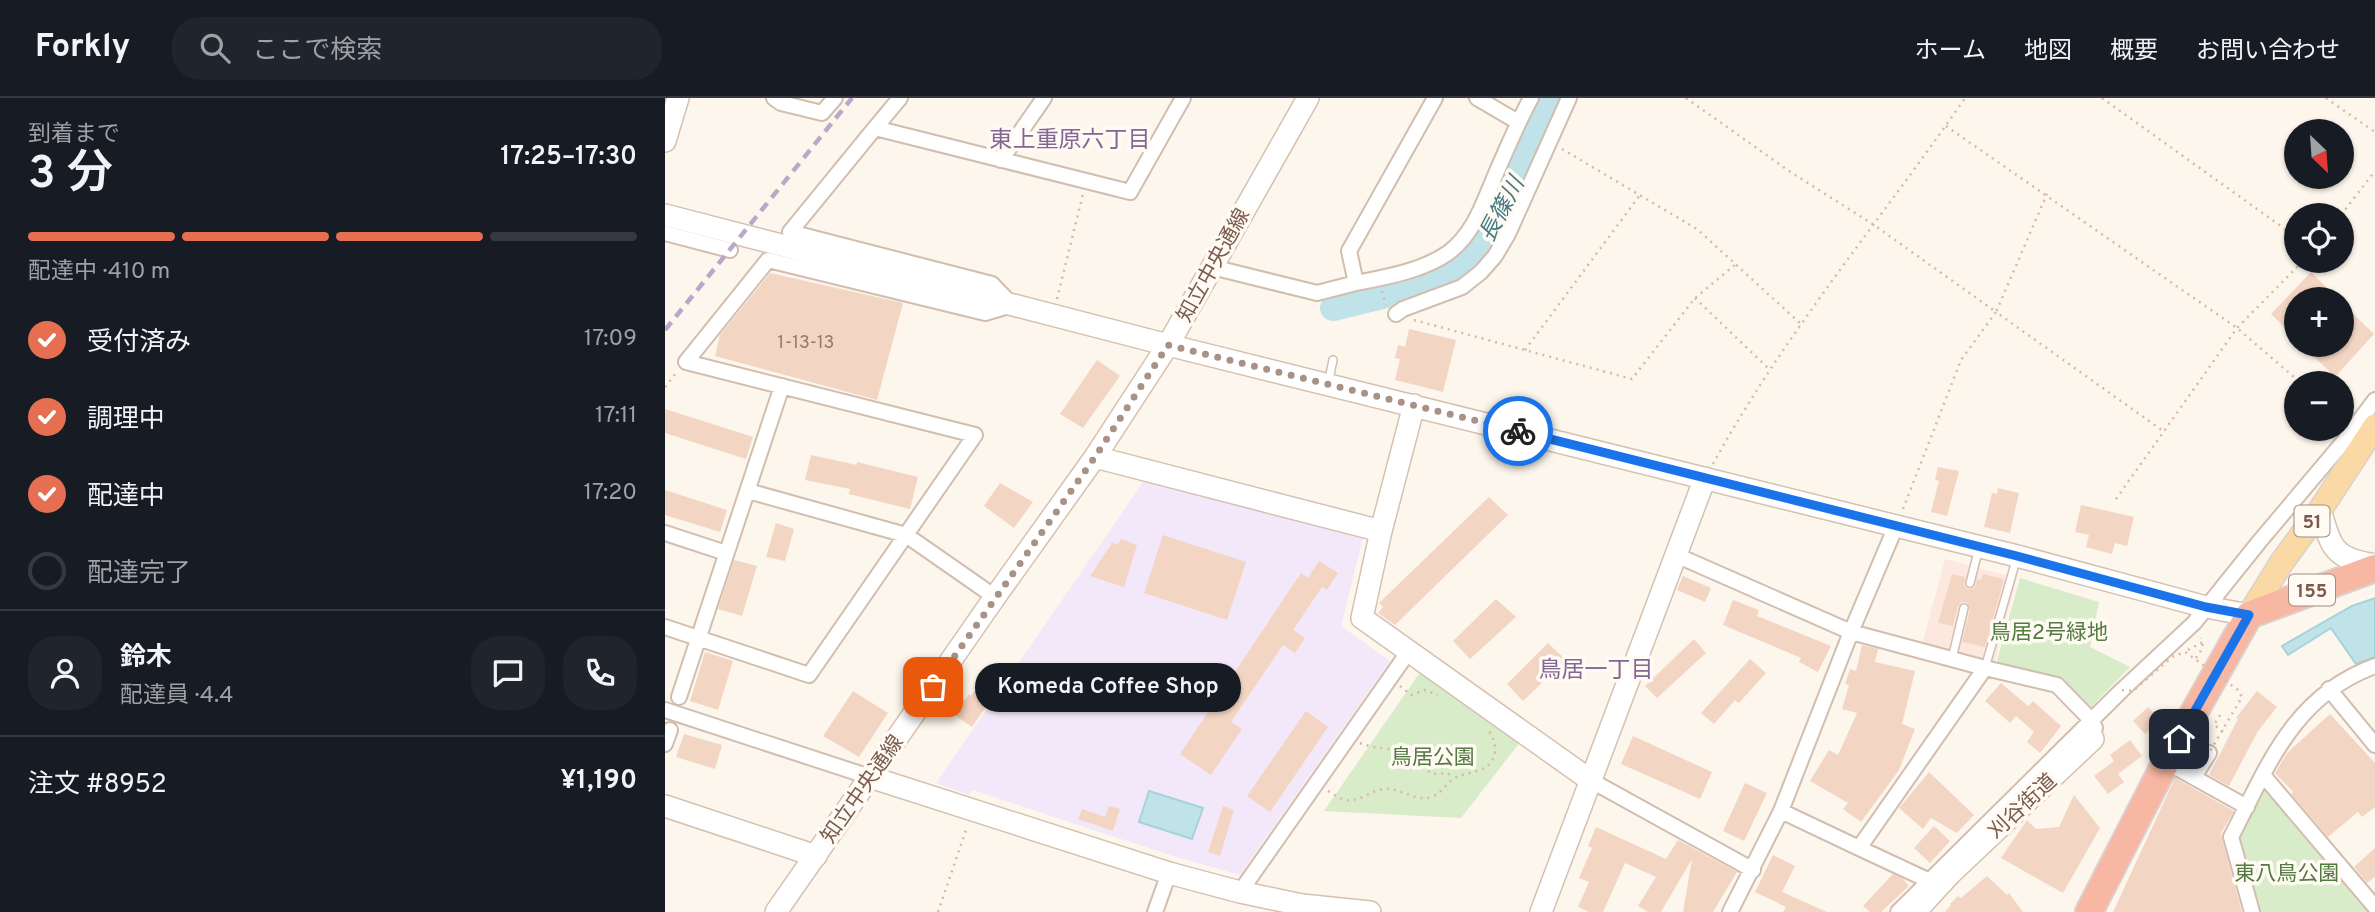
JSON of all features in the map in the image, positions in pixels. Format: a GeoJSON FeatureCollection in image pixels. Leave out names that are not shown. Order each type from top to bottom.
{"type":"FeatureCollection","features":[{"type":"Feature","properties":{"kind":"highway","name":"155"},"geometry":{"type":"LineString","coordinates":[[2249,615],[2375,566]]}},
{"type":"Feature","properties":{"kind":"highway"},"geometry":{"type":"LineString","coordinates":[[2088,912],[2166,762],[2249,615]]}},
{"type":"Feature","properties":{"kind":"main road","name":"51"},"geometry":{"type":"LineString","coordinates":[[2249,615],[2375,426]]}},
{"type":"Feature","properties":{"kind":"street"},"geometry":{"type":"LineString","coordinates":[[665,141],[678,98]]}},
{"type":"Feature","properties":{"kind":"street"},"geometry":{"type":"LineString","coordinates":[[774,98],[781,103],[822,113],[835,98]]}},
{"type":"Feature","properties":{"kind":"street"},"geometry":{"type":"LineString","coordinates":[[900,98],[790,233],[878,262],[926,291]]}},
{"type":"Feature","properties":{"kind":"street"},"geometry":{"type":"LineString","coordinates":[[1001,160],[1044,98]]}},
{"type":"Feature","properties":{"kind":"street"},"geometry":{"type":"LineString","coordinates":[[875,128],[1130,192],[1183,98]]}},
{"type":"Feature","properties":{"kind":"street","name":"知立中央通線"},"geometry":{"type":"LineString","coordinates":[[776,912],[1095,457],[1168,345],[1308,98]]}},
{"type":"Feature","properties":{"kind":"street"},"geometry":{"type":"LineString","coordinates":[[1356,283],[1349,251],[1435,98]]}},
{"type":"Feature","properties":{"kind":"street"},"geometry":{"type":"LineString","coordinates":[[1477,98],[1518,122]]}},
{"type":"Feature","properties":{"kind":"street"},"geometry":{"type":"LineString","coordinates":[[1212,267],[1317,293],[1427,264],[1447,253],[1465,237],[1476,220],[1531,98]]}},
{"type":"Feature","properties":{"kind":"street"},"geometry":{"type":"LineString","coordinates":[[1391,309],[1403,309],[1462,287],[1495,256],[1509,234],[1569,98]]}},
{"type":"Feature","properties":{"kind":"street"},"geometry":{"type":"LineString","coordinates":[[665,215],[992,284],[1012,305]]}},
{"type":"Feature","properties":{"kind":"street"},"geometry":{"type":"LineString","coordinates":[[665,233],[730,250]]}},
{"type":"Feature","properties":{"kind":"street"},"geometry":{"type":"LineString","coordinates":[[665,627],[809,676],[975,435],[686,362],[768,260],[1012,305],[2017,556],[2206,607],[2249,615]]}},
{"type":"Feature","properties":{"kind":"street"},"geometry":{"type":"LineString","coordinates":[[680,697],[782,386]]}},
{"type":"Feature","properties":{"kind":"street"},"geometry":{"type":"LineString","coordinates":[[1676,555],[1851,632],[2057,685],[2092,730],[2122,690],[2195,623],[2375,400]]}},
{"type":"Feature","properties":{"kind":"street"},"geometry":{"type":"LineString","coordinates":[[1414,405],[1381,531],[1362,618],[1590,780],[1753,870]]}},
{"type":"Feature","properties":{"kind":"street"},"geometry":{"type":"LineString","coordinates":[[1095,457],[1381,531]]}},
{"type":"Feature","properties":{"kind":"street"},"geometry":{"type":"LineString","coordinates":[[1541,912],[1705,478]]}},
{"type":"Feature","properties":{"kind":"street"},"geometry":{"type":"LineString","coordinates":[[748,491],[906,534],[995,597]]}},
{"type":"Feature","properties":{"kind":"street"},"geometry":{"type":"LineString","coordinates":[[2320,510],[2329,538],[2337,551],[2350,561],[2375,566]]}},
{"type":"Feature","properties":{"kind":"street"},"geometry":{"type":"LineString","coordinates":[[1730,912],[1781,811],[1896,526]]}},
{"type":"Feature","properties":{"kind":"street"},"geometry":{"type":"LineString","coordinates":[[665,533],[726,553]]}},
{"type":"Feature","properties":{"kind":"street"},"geometry":{"type":"LineString","coordinates":[[1240,892],[1409,651]]}},
{"type":"Feature","properties":{"kind":"street"},"geometry":{"type":"LineString","coordinates":[[2252,912],[2231,837],[2284,736],[2300,715],[2329,689],[2375,666]]}},
{"type":"Feature","properties":{"kind":"street"},"geometry":{"type":"LineString","coordinates":[[1859,848],[1985,668]]}},
{"type":"Feature","properties":{"kind":"street"},"geometry":{"type":"LineString","coordinates":[[2329,689],[2375,745]]}},
{"type":"Feature","properties":{"kind":"street"},"geometry":{"type":"LineString","coordinates":[[665,710],[1168,873],[1302,908],[1370,912]]}},
{"type":"Feature","properties":{"kind":"street"},"geometry":{"type":"LineString","coordinates":[[665,744],[670,730]]}},
{"type":"Feature","properties":{"kind":"street","name":"刈谷街道"},"geometry":{"type":"LineString","coordinates":[[1915,912],[1939,879],[2092,730]]}},
{"type":"Feature","properties":{"kind":"street"},"geometry":{"type":"LineString","coordinates":[[2194,778],[2209,754]]}},
{"type":"Feature","properties":{"kind":"street"},"geometry":{"type":"LineString","coordinates":[[2166,762],[2247,807]]}},
{"type":"Feature","properties":{"kind":"street"},"geometry":{"type":"LineString","coordinates":[[2263,775],[2375,907]]}},
{"type":"Feature","properties":{"kind":"street"},"geometry":{"type":"LineString","coordinates":[[665,806],[816,856]]}},
{"type":"Feature","properties":{"kind":"street"},"geometry":{"type":"LineString","coordinates":[[1781,811],[1859,848],[1939,879],[1898,912]]}},
{"type":"Feature","properties":{"kind":"street"},"geometry":{"type":"LineString","coordinates":[[1155,912],[1168,873]]}},
{"type":"Feature","properties":{"kind":"lane"},"geometry":{"type":"LineString","coordinates":[[1328,384],[1333,360]]}},
{"type":"Feature","properties":{"kind":"lane"},"geometry":{"type":"LineString","coordinates":[[1970,583],[1979,547]]}},
{"type":"Feature","properties":{"kind":"lane"},"geometry":{"type":"LineString","coordinates":[[1985,668],[2017,556]]}},
{"type":"Feature","properties":{"kind":"lane"},"geometry":{"type":"LineString","coordinates":[[1951,659],[1964,608]]}},
{"type":"Feature","properties":{"kind":"path"},"geometry":{"type":"LineString","coordinates":[[1686,98],[1789,171],[1874,225],[2163,431]]}},
{"type":"Feature","properties":{"kind":"path"},"geometry":{"type":"LineString","coordinates":[[1705,478],[1742,410],[1965,98]]}},
{"type":"Feature","properties":{"kind":"path"},"geometry":{"type":"LineString","coordinates":[[2102,98],[2284,228]]}},
{"type":"Feature","properties":{"kind":"path"},"geometry":{"type":"LineString","coordinates":[[2326,98],[2375,132]]}},
{"type":"Feature","properties":{"kind":"path"},"geometry":{"type":"LineString","coordinates":[[1946,126],[2237,328],[2287,371]]}},
{"type":"Feature","properties":{"kind":"path"},"geometry":{"type":"LineString","coordinates":[[1548,142],[1697,229],[1801,324]]}},
{"type":"Feature","properties":{"kind":"path"},"geometry":{"type":"LineString","coordinates":[[2350,203],[2375,171]]}},
{"type":"Feature","properties":{"kind":"path"},"geometry":{"type":"LineString","coordinates":[[1052,316],[1087,181]]}},
{"type":"Feature","properties":{"kind":"path"},"geometry":{"type":"LineString","coordinates":[[1896,526],[1961,360],[1996,313],[2047,194]]}},
{"type":"Feature","properties":{"kind":"path"},"geometry":{"type":"LineString","coordinates":[[1525,350],[1640,195]]}},
{"type":"Feature","properties":{"kind":"path"},"geometry":{"type":"LineString","coordinates":[[1381,289],[1391,309],[1632,379],[1695,298],[1736,264]]}},
{"type":"Feature","properties":{"kind":"path"},"geometry":{"type":"LineString","coordinates":[[2116,499],[2237,328],[2291,273]]}},
{"type":"Feature","properties":{"kind":"path"},"geometry":{"type":"LineString","coordinates":[[1695,298],[1770,370]]}},
{"type":"Feature","properties":{"kind":"path"},"geometry":{"type":"LineString","coordinates":[[665,387],[686,362]]}},
{"type":"Feature","properties":{"kind":"path"},"geometry":{"type":"LineString","coordinates":[[2196,658],[2203,642]]}},
{"type":"Feature","properties":{"kind":"path"},"geometry":{"type":"LineString","coordinates":[[2122,690],[2133,691],[2172,657],[2185,652],[2238,690],[2242,697],[2209,754]]}},
{"type":"Feature","properties":{"kind":"path"},"geometry":{"type":"LineString","coordinates":[[1390,677],[1411,695],[1425,690],[1442,696]]}},
{"type":"Feature","properties":{"kind":"path"},"geometry":{"type":"LineString","coordinates":[[2220,715],[2214,725],[2223,731]]}},
{"type":"Feature","properties":{"kind":"path"},"geometry":{"type":"LineString","coordinates":[[1315,785],[1344,800],[1356,800],[1381,789],[1392,789],[1418,798],[1430,797],[1440,792],[1454,778],[1483,769],[1492,761],[1494,738],[1487,729]]}},
{"type":"Feature","properties":{"kind":"path"},"geometry":{"type":"LineString","coordinates":[[1347,738],[1366,746],[1412,754],[1419,759],[1424,769],[1432,774],[1447,773],[1454,778]]}},
{"type":"Feature","properties":{"kind":"path"},"geometry":{"type":"LineString","coordinates":[[938,912],[973,810]]}},
{"type":"Feature","properties":{"kind":"shaded area"},"geometry":{"type":"Polygon","coordinates":[[[1146,478],[1364,534],[1341,626],[1390,661],[1240,875],[1176,857],[972,790],[969,795],[936,783],[1146,478]]]}},
{"type":"Feature","properties":{"kind":"shaded area"},"geometry":{"type":"Polygon","coordinates":[[[1945,559],[2017,578],[1994,664],[1922,645],[1945,559]]]}},
{"type":"Feature","properties":{"kind":"green space","name":"鳥居2号緑地"},"geometry":{"type":"Polygon","coordinates":[[[2020,578],[2099,602],[2090,647],[2130,667],[2091,707],[2060,680],[1996,664],[2020,578]]]}},
{"type":"Feature","properties":{"kind":"green space","name":"鳥居公園"},"geometry":{"type":"Polygon","coordinates":[[[1423,668],[1521,741],[1461,818],[1324,811],[1423,668]]]}},
{"type":"Feature","properties":{"kind":"green space","name":"東八鳥公園"},"geometry":{"type":"Polygon","coordinates":[[[2266,791],[2370,912],[2259,912],[2239,835],[2260,792],[2266,791]]]}},
{"type":"Feature","properties":{"kind":"water"},"geometry":{"type":"Polygon","coordinates":[[[2375,598],[2375,657],[2356,664],[2331,628],[2288,655],[2282,646],[2352,606],[2375,598]]]}},
{"type":"Feature","properties":{"kind":"water"},"geometry":{"type":"Polygon","coordinates":[[[1149,791],[1203,808],[1192,839],[1139,822],[1149,791]]]}},
{"type":"Feature","properties":{"kind":"building"},"geometry":{"type":"Polygon","coordinates":[[[770,273],[903,303],[877,400],[715,356],[720,335],[770,273]]]}},
{"type":"Feature","properties":{"kind":"building"},"geometry":{"type":"Polygon","coordinates":[[[2312,273],[2326,287],[2297,287],[2312,273]]]}},
{"type":"Feature","properties":{"kind":"building"},"geometry":{"type":"Polygon","coordinates":[[[2284,300],[2284,327],[2271,314],[2284,300]]]}},
{"type":"Feature","properties":{"kind":"building"},"geometry":{"type":"Polygon","coordinates":[[[2354,315],[2374,334],[2354,356],[2354,315]]]}},
{"type":"Feature","properties":{"kind":"building"},"geometry":{"type":"Polygon","coordinates":[[[1409,329],[1456,340],[1443,392],[1395,380],[1400,359],[1395,358],[1398,345],[1405,347],[1409,329]]]}},
{"type":"Feature","properties":{"kind":"building"},"geometry":{"type":"Polygon","coordinates":[[[2314,357],[2353,357],[2340,371],[2329,371],[2314,357]]]}},
{"type":"Feature","properties":{"kind":"building"},"geometry":{"type":"Polygon","coordinates":[[[1097,360],[1120,376],[1083,428],[1060,414],[1097,360]]]}},
{"type":"Feature","properties":{"kind":"building"},"geometry":{"type":"Polygon","coordinates":[[[665,409],[753,437],[746,459],[665,433],[665,409]]]}},
{"type":"Feature","properties":{"kind":"building"},"geometry":{"type":"Polygon","coordinates":[[[811,455],[857,465],[857,462],[918,477],[910,509],[849,494],[850,489],[805,480],[811,455]]]}},
{"type":"Feature","properties":{"kind":"building"},"geometry":{"type":"Polygon","coordinates":[[[1938,467],[1959,471],[1947,516],[1931,512],[1939,481],[1935,480],[1938,467]]]}},
{"type":"Feature","properties":{"kind":"building"},"geometry":{"type":"Polygon","coordinates":[[[1000,483],[1033,502],[1014,528],[984,506],[1000,483]]]}},
{"type":"Feature","properties":{"kind":"building"},"geometry":{"type":"Polygon","coordinates":[[[1998,488],[2019,493],[2010,533],[1984,527],[1992,493],[1997,494],[1998,488]]]}},
{"type":"Feature","properties":{"kind":"building"},"geometry":{"type":"Polygon","coordinates":[[[665,490],[727,510],[720,532],[665,515],[665,490]]]}},
{"type":"Feature","properties":{"kind":"building"},"geometry":{"type":"Polygon","coordinates":[[[1489,497],[1508,515],[1395,625],[1378,613],[1383,607],[1379,603],[1489,497]]]}},
{"type":"Feature","properties":{"kind":"building"},"geometry":{"type":"Polygon","coordinates":[[[2081,505],[2134,517],[2127,546],[2115,543],[2112,554],[2086,547],[2089,535],[2075,532],[2081,505]]]}},
{"type":"Feature","properties":{"kind":"building"},"geometry":{"type":"Polygon","coordinates":[[[776,523],[794,529],[785,561],[766,557],[776,523]]]}},
{"type":"Feature","properties":{"kind":"building"},"geometry":{"type":"Polygon","coordinates":[[[1163,535],[1246,562],[1227,620],[1144,593],[1163,535]]]}},
{"type":"Feature","properties":{"kind":"building"},"geometry":{"type":"Polygon","coordinates":[[[1121,539],[1137,545],[1124,587],[1090,576],[1112,543],[1118,544],[1121,539]]]}},
{"type":"Feature","properties":{"kind":"building"},"geometry":{"type":"Polygon","coordinates":[[[734,560],[757,566],[742,616],[718,609],[734,560]]]}},
{"type":"Feature","properties":{"kind":"building"},"geometry":{"type":"Polygon","coordinates":[[[1319,561],[1338,573],[1327,590],[1322,587],[1293,630],[1305,638],[1295,653],[1283,645],[1231,722],[1242,729],[1211,775],[1180,754],[1301,573],[1308,578],[1319,561]]]}},
{"type":"Feature","properties":{"kind":"building"},"geometry":{"type":"Polygon","coordinates":[[[1952,574],[1965,577],[1964,585],[1969,589],[1975,587],[1977,579],[1981,580],[1983,574],[2004,579],[1985,647],[1962,642],[1970,609],[1966,602],[1958,606],[1953,626],[1938,623],[1952,574]]]}},
{"type":"Feature","properties":{"kind":"building"},"geometry":{"type":"Polygon","coordinates":[[[1683,576],[1711,588],[1705,602],[1677,590],[1683,576]]]}},
{"type":"Feature","properties":{"kind":"building"},"geometry":{"type":"Polygon","coordinates":[[[1496,599],[1516,617],[1470,659],[1453,641],[1496,599]]]}},
{"type":"Feature","properties":{"kind":"building"},"geometry":{"type":"Polygon","coordinates":[[[1733,600],[1759,610],[1757,616],[1831,646],[1818,672],[1799,662],[1801,658],[1723,625],[1733,600]]]}},
{"type":"Feature","properties":{"kind":"building"},"geometry":{"type":"Polygon","coordinates":[[[1694,639],[1706,653],[1657,698],[1645,686],[1694,639]]]}},
{"type":"Feature","properties":{"kind":"building"},"geometry":{"type":"Polygon","coordinates":[[[1548,643],[1566,660],[1523,701],[1507,684],[1548,643]]]}},
{"type":"Feature","properties":{"kind":"building"},"geometry":{"type":"Polygon","coordinates":[[[1862,645],[1878,649],[1875,662],[1915,671],[1902,724],[1915,729],[1899,770],[1861,822],[1843,809],[1848,803],[1810,781],[1829,750],[1838,755],[1857,713],[1842,709],[1849,685],[1845,684],[1850,669],[1856,671],[1862,645]]]}},
{"type":"Feature","properties":{"kind":"building"},"geometry":{"type":"Polygon","coordinates":[[[705,652],[733,661],[718,710],[690,701],[705,652]]]}},
{"type":"Feature","properties":{"kind":"building"},"geometry":{"type":"Polygon","coordinates":[[[1750,659],[1766,673],[1739,703],[1735,700],[1714,724],[1701,713],[1750,659]]]}},
{"type":"Feature","properties":{"kind":"building"},"geometry":{"type":"Polygon","coordinates":[[[2001,683],[2028,706],[2033,701],[2061,726],[2040,753],[2027,742],[2034,732],[2016,716],[2010,723],[1985,701],[2001,683]]]}},
{"type":"Feature","properties":{"kind":"building"},"geometry":{"type":"Polygon","coordinates":[[[979,685],[994,695],[972,727],[940,705],[951,690],[965,700],[979,685]]]}},
{"type":"Feature","properties":{"kind":"building"},"geometry":{"type":"Polygon","coordinates":[[[853,691],[888,713],[859,757],[823,736],[853,691]]]}},
{"type":"Feature","properties":{"kind":"building"},"geometry":{"type":"Polygon","coordinates":[[[2257,691],[2277,707],[2258,731],[2229,786],[2209,775],[2238,719],[2236,718],[2257,691]]]}},
{"type":"Feature","properties":{"kind":"building"},"geometry":{"type":"Polygon","coordinates":[[[2148,707],[2161,720],[2145,734],[2133,721],[2148,707]]]}},
{"type":"Feature","properties":{"kind":"building"},"geometry":{"type":"Polygon","coordinates":[[[1306,711],[1328,727],[1270,812],[1247,796],[1306,711]]]}},
{"type":"Feature","properties":{"kind":"building"},"geometry":{"type":"Polygon","coordinates":[[[2330,714],[2375,763],[2375,807],[2362,817],[2358,812],[2328,837],[2275,773],[2287,753],[2330,714]]]}},
{"type":"Feature","properties":{"kind":"building"},"geometry":{"type":"Polygon","coordinates":[[[684,734],[722,745],[715,769],[676,757],[684,734]]]}},
{"type":"Feature","properties":{"kind":"building"},"geometry":{"type":"Polygon","coordinates":[[[1633,736],[1712,772],[1700,799],[1621,764],[1633,736]]]}},
{"type":"Feature","properties":{"kind":"building"},"geometry":{"type":"Polygon","coordinates":[[[2130,740],[2142,756],[2118,774],[2124,782],[2108,794],[2094,776],[2114,761],[2110,755],[2130,740]]]}},
{"type":"Feature","properties":{"kind":"building"},"geometry":{"type":"Polygon","coordinates":[[[1929,772],[1974,815],[1957,833],[1931,818],[1923,829],[1899,808],[1929,772]]]}},
{"type":"Feature","properties":{"kind":"building"},"geometry":{"type":"Polygon","coordinates":[[[2175,778],[2234,811],[2221,833],[2242,912],[2113,912],[2175,778]]]}},
{"type":"Feature","properties":{"kind":"building"},"geometry":{"type":"Polygon","coordinates":[[[1745,783],[1767,793],[1744,841],[1723,831],[1745,783]]]}},
{"type":"Feature","properties":{"kind":"building"},"geometry":{"type":"Polygon","coordinates":[[[2074,795],[2100,828],[2063,893],[2001,858],[2027,820],[2036,829],[2059,827],[2074,795]]]}},
{"type":"Feature","properties":{"kind":"building"},"geometry":{"type":"Polygon","coordinates":[[[1109,806],[1120,809],[1113,831],[1078,819],[1082,809],[1105,817],[1109,806]]]}},
{"type":"Feature","properties":{"kind":"building"},"geometry":{"type":"Polygon","coordinates":[[[1223,806],[1234,810],[1220,856],[1208,852],[1223,806]]]}},
{"type":"Feature","properties":{"kind":"building"},"geometry":{"type":"Polygon","coordinates":[[[1934,826],[1950,841],[1930,863],[1914,848],[1934,826]]]}},
{"type":"Feature","properties":{"kind":"building"},"geometry":{"type":"Polygon","coordinates":[[[1596,827],[1666,859],[1678,840],[1737,872],[1713,912],[1683,912],[1692,859],[1661,912],[1648,912],[1638,906],[1656,877],[1625,863],[1603,912],[1589,912],[1578,907],[1589,882],[1579,878],[1592,848],[1588,846],[1596,827]]]}},
{"type":"Feature","properties":{"kind":"building"},"geometry":{"type":"Polygon","coordinates":[[[2375,848],[2375,877],[2367,883],[2354,867],[2375,848]]]}},
{"type":"Feature","properties":{"kind":"building"},"geometry":{"type":"Polygon","coordinates":[[[1773,855],[1795,866],[1782,892],[1827,912],[1783,912],[1786,907],[1755,892],[1773,855]]]}},
{"type":"Feature","properties":{"kind":"building"},"geometry":{"type":"Polygon","coordinates":[[[1893,874],[1909,886],[1881,912],[1870,912],[1863,906],[1893,874]]]}},
{"type":"Feature","properties":{"kind":"building"},"geometry":{"type":"Polygon","coordinates":[[[1987,876],[2007,895],[2009,893],[2023,912],[1945,912],[1958,896],[1961,898],[1987,876]]]}},
{"type":"Feature","properties":{"kind":"waterway","name":"長篠川"},"geometry":{"type":"LineString","coordinates":[[1333,308],[1431,284],[1466,263],[1490,237],[1527,151],[1555,98]]}},
{"type":"Feature","properties":{"kind":"railway"},"geometry":{"type":"LineString","coordinates":[[665,330],[852,98]]}},
{"type":"Feature","properties":{"kind":"way so far"},"geometry":{"type":"LineString","coordinates":[[933,687],[1095,457],[1168,345],[1518,431]]}},
{"type":"Feature","properties":{"kind":"place","name":"Komeda Coffee Shop"},"geometry":{"type":"Point","coordinates":[933,687]}},
{"type":"Feature","properties":{"kind":"district","name":"東上重原六丁目"},"geometry":{"type":"Point","coordinates":[1070,139]}},
{"type":"Feature","properties":{"kind":"district","name":"鳥居一丁目"},"geometry":{"type":"Point","coordinates":[1596,669]}},
{"type":"Feature","properties":{"kind":"route"},"geometry":{"type":"LineString","coordinates":[[1518,431],[2017,556],[2206,607],[2249,615],[2179,739]]}}]}
